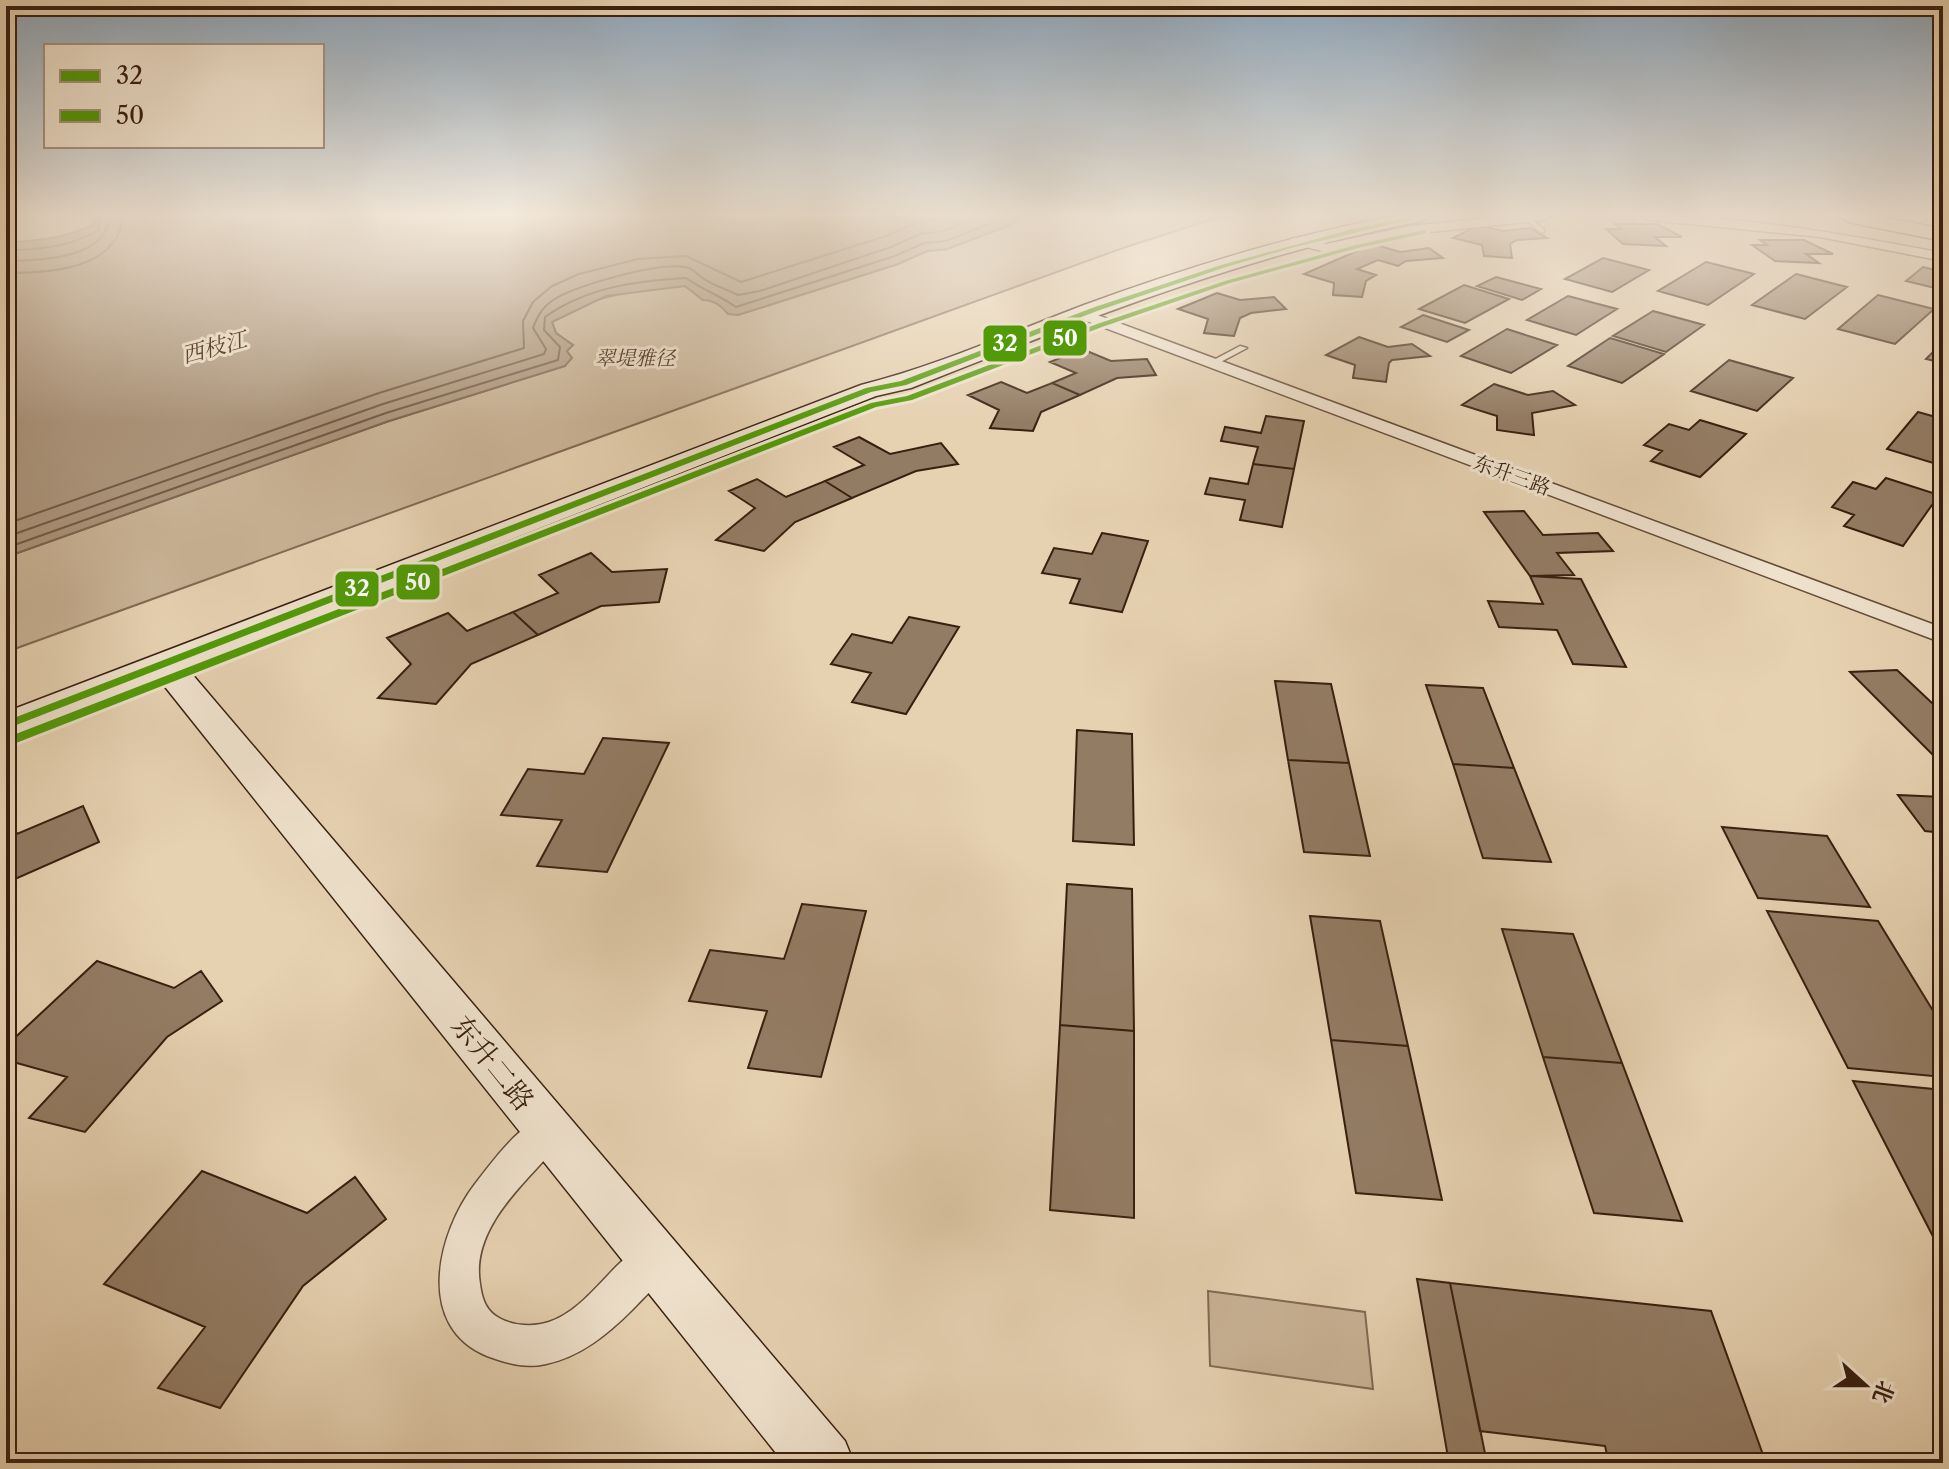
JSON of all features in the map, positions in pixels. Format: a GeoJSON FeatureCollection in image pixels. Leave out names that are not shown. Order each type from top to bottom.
{"type":"FeatureCollection","features":[{"type":"Feature","properties":{"kind":"main road"},"geometry":{"type":"LineString","coordinates":[[869,390],[891,376],[1134,285]]}},
{"type":"Feature","properties":{"kind":"main road"},"geometry":{"type":"LineString","coordinates":[[6,725],[869,390],[903,383],[1159,285]]}},
{"type":"Feature","properties":{"kind":"main road","name":"东升二路"},"geometry":{"type":"LineString","coordinates":[[164,663],[823,1463]]}},
{"type":"Feature","properties":{"kind":"street","name":"东升三路"},"geometry":{"type":"LineString","coordinates":[[1081,314],[1943,636]]}},
{"type":"Feature","properties":{"kind":"street"},"geometry":{"type":"LineString","coordinates":[[549,1130],[495,1188],[465,1239],[460,1258],[459,1289],[464,1309],[474,1324],[487,1334],[512,1344],[530,1346],[561,1339],[592,1316],[654,1259]]}},
{"type":"Feature","properties":{"kind":"lane"},"geometry":{"type":"LineString","coordinates":[[1212,363],[1243,348]]}},
{"type":"Feature","properties":{"kind":"green space","name":"翠堤雅径"},"geometry":{"type":"Polygon","coordinates":[[[834,285],[1022,285],[6,652],[6,557],[389,421],[565,366],[566,351],[573,345],[556,333],[552,322],[599,299],[685,286],[703,300],[712,300],[738,315],[834,285]]]}},
{"type":"Feature","properties":{"kind":"green space"},"geometry":{"type":"Polygon","coordinates":[[[1208,1291],[1365,1312],[1373,1389],[1210,1366],[1208,1291]]]}},
{"type":"Feature","properties":{"kind":"water","name":"西枝江"},"geometry":{"type":"Polygon","coordinates":[[[6,285],[834,285],[738,315],[728,314],[685,286],[606,296],[552,322],[556,333],[573,345],[567,351],[572,358],[565,366],[389,421],[6,557],[6,285]]]}},
{"type":"Feature","properties":{"kind":"building"},"geometry":{"type":"Polygon","coordinates":[[[1334,285],[1365,285],[1362,297],[1333,295],[1334,285]]]}},
{"type":"Feature","properties":{"kind":"building"},"geometry":{"type":"Polygon","coordinates":[[[1464,285],[1509,299],[1465,323],[1419,309],[1464,285]]]}},
{"type":"Feature","properties":{"kind":"building"},"geometry":{"type":"Polygon","coordinates":[[[1524,285],[1541,289],[1522,300],[1477,286],[1524,285]]]}},
{"type":"Feature","properties":{"kind":"building"},"geometry":{"type":"Polygon","coordinates":[[[1585,285],[1625,285],[1612,292],[1585,285]]]}},
{"type":"Feature","properties":{"kind":"building"},"geometry":{"type":"Polygon","coordinates":[[[1669,285],[1738,285],[1708,305],[1658,291],[1669,285]]]}},
{"type":"Feature","properties":{"kind":"building"},"geometry":{"type":"Polygon","coordinates":[[[1781,285],[1847,287],[1805,319],[1752,305],[1781,285]]]}},
{"type":"Feature","properties":{"kind":"building"},"geometry":{"type":"Polygon","coordinates":[[[1921,285],[1943,285],[1943,290],[1921,285]]]}},
{"type":"Feature","properties":{"kind":"building"},"geometry":{"type":"Polygon","coordinates":[[[1217,293],[1240,300],[1274,297],[1286,309],[1251,313],[1240,318],[1234,336],[1204,333],[1208,319],[1178,309],[1217,293]]]}},
{"type":"Feature","properties":{"kind":"building"},"geometry":{"type":"Polygon","coordinates":[[[1878,295],[1934,309],[1895,344],[1838,329],[1878,295]]]}},
{"type":"Feature","properties":{"kind":"building"},"geometry":{"type":"Polygon","coordinates":[[[1568,296],[1617,309],[1576,335],[1527,320],[1568,296]]]}},
{"type":"Feature","properties":{"kind":"building"},"geometry":{"type":"Polygon","coordinates":[[[1653,311],[1704,325],[1666,352],[1613,336],[1653,311]]]}},
{"type":"Feature","properties":{"kind":"building"},"geometry":{"type":"Polygon","coordinates":[[[1423,315],[1469,330],[1447,342],[1401,327],[1423,315]]]}},
{"type":"Feature","properties":{"kind":"building"},"geometry":{"type":"Polygon","coordinates":[[[1507,329],[1557,345],[1511,373],[1461,356],[1507,329]]]}},
{"type":"Feature","properties":{"kind":"building"},"geometry":{"type":"Polygon","coordinates":[[[1359,337],[1388,347],[1412,344],[1430,356],[1392,360],[1386,382],[1353,378],[1355,365],[1326,355],[1359,337]]]}},
{"type":"Feature","properties":{"kind":"building"},"geometry":{"type":"Polygon","coordinates":[[[1610,338],[1664,354],[1622,383],[1568,366],[1610,338]]]}},
{"type":"Feature","properties":{"kind":"building"},"geometry":{"type":"Polygon","coordinates":[[[1943,342],[1943,363],[1926,359],[1943,342]]]}},
{"type":"Feature","properties":{"kind":"building"},"geometry":{"type":"Polygon","coordinates":[[[1082,349],[1111,361],[1147,359],[1156,375],[1117,378],[1080,395],[1052,383],[1076,373],[1050,362],[1082,349]]]}},
{"type":"Feature","properties":{"kind":"building"},"geometry":{"type":"Polygon","coordinates":[[[1729,360],[1793,378],[1757,411],[1691,391],[1729,360]]]}},
{"type":"Feature","properties":{"kind":"building"},"geometry":{"type":"Polygon","coordinates":[[[1001,382],[1027,393],[1052,383],[1080,395],[1041,412],[1033,431],[990,428],[999,410],[968,395],[1001,382]]]}},
{"type":"Feature","properties":{"kind":"building"},"geometry":{"type":"Polygon","coordinates":[[[1494,384],[1528,395],[1553,391],[1575,405],[1532,413],[1534,435],[1497,430],[1497,416],[1462,405],[1494,384]]]}},
{"type":"Feature","properties":{"kind":"building"},"geometry":{"type":"Polygon","coordinates":[[[1918,412],[1943,419],[1943,466],[1887,449],[1918,412]]]}},
{"type":"Feature","properties":{"kind":"building"},"geometry":{"type":"Polygon","coordinates":[[[1266,416],[1304,421],[1294,469],[1253,464],[1258,447],[1221,441],[1225,427],[1261,433],[1266,416]]]}},
{"type":"Feature","properties":{"kind":"building"},"geometry":{"type":"Polygon","coordinates":[[[1700,420],[1746,434],[1700,477],[1651,461],[1662,451],[1644,445],[1669,424],[1689,430],[1700,420]]]}},
{"type":"Feature","properties":{"kind":"building"},"geometry":{"type":"Polygon","coordinates":[[[859,437],[890,454],[941,443],[958,464],[916,471],[852,498],[825,481],[864,465],[834,447],[859,437]]]}},
{"type":"Feature","properties":{"kind":"building"},"geometry":{"type":"Polygon","coordinates":[[[1253,464],[1294,469],[1282,527],[1240,520],[1245,500],[1205,494],[1210,478],[1248,484],[1253,464]]]}},
{"type":"Feature","properties":{"kind":"building"},"geometry":{"type":"Polygon","coordinates":[[[1886,478],[1939,495],[1903,546],[1844,526],[1854,515],[1832,507],[1853,482],[1876,489],[1886,478]]]}},
{"type":"Feature","properties":{"kind":"building"},"geometry":{"type":"Polygon","coordinates":[[[757,479],[786,497],[825,481],[852,498],[795,522],[764,551],[716,540],[755,508],[729,491],[757,479]]]}},
{"type":"Feature","properties":{"kind":"building"},"geometry":{"type":"Polygon","coordinates":[[[1524,511],[1543,535],[1598,533],[1613,551],[1557,553],[1574,575],[1530,576],[1484,512],[1524,511]]]}},
{"type":"Feature","properties":{"kind":"building"},"geometry":{"type":"Polygon","coordinates":[[[1102,533],[1148,541],[1122,612],[1070,603],[1080,579],[1042,573],[1054,548],[1092,554],[1102,533]]]}},
{"type":"Feature","properties":{"kind":"building"},"geometry":{"type":"Polygon","coordinates":[[[591,553],[612,572],[667,569],[659,602],[601,606],[538,635],[513,612],[558,593],[539,575],[591,553]]]}},
{"type":"Feature","properties":{"kind":"building"},"geometry":{"type":"Polygon","coordinates":[[[1530,576],[1581,579],[1626,667],[1573,664],[1557,630],[1499,627],[1488,601],[1543,604],[1530,576]]]}},
{"type":"Feature","properties":{"kind":"building"},"geometry":{"type":"Polygon","coordinates":[[[513,612],[538,635],[471,664],[436,704],[378,698],[411,664],[387,638],[448,613],[467,631],[513,612]]]}},
{"type":"Feature","properties":{"kind":"building"},"geometry":{"type":"Polygon","coordinates":[[[909,617],[959,627],[906,714],[852,702],[871,673],[831,664],[852,634],[892,643],[909,617]]]}},
{"type":"Feature","properties":{"kind":"building"},"geometry":{"type":"Polygon","coordinates":[[[1897,670],[1933,704],[1943,703],[1943,761],[1939,761],[1850,672],[1897,670]]]}},
{"type":"Feature","properties":{"kind":"building"},"geometry":{"type":"Polygon","coordinates":[[[1275,681],[1331,684],[1349,763],[1288,760],[1275,681]]]}},
{"type":"Feature","properties":{"kind":"building"},"geometry":{"type":"Polygon","coordinates":[[[1426,685],[1483,688],[1514,768],[1453,764],[1426,685]]]}},
{"type":"Feature","properties":{"kind":"building"},"geometry":{"type":"Polygon","coordinates":[[[1077,730],[1132,734],[1134,845],[1073,841],[1077,730]]]}},
{"type":"Feature","properties":{"kind":"building"},"geometry":{"type":"Polygon","coordinates":[[[603,738],[669,743],[607,872],[537,866],[562,820],[501,815],[528,769],[584,774],[603,738]]]}},
{"type":"Feature","properties":{"kind":"building"},"geometry":{"type":"Polygon","coordinates":[[[1288,760],[1349,763],[1370,856],[1304,852],[1288,760]]]}},
{"type":"Feature","properties":{"kind":"building"},"geometry":{"type":"Polygon","coordinates":[[[1453,764],[1514,768],[1551,862],[1483,858],[1453,764]]]}},
{"type":"Feature","properties":{"kind":"building"},"geometry":{"type":"Polygon","coordinates":[[[1898,795],[1943,797],[1943,833],[1925,831],[1898,795]]]}},
{"type":"Feature","properties":{"kind":"building"},"geometry":{"type":"Polygon","coordinates":[[[6,806],[17,834],[83,806],[99,842],[6,883],[6,806]]]}},
{"type":"Feature","properties":{"kind":"building"},"geometry":{"type":"Polygon","coordinates":[[[1722,827],[1827,836],[1870,907],[1758,898],[1722,827]]]}},
{"type":"Feature","properties":{"kind":"building"},"geometry":{"type":"Polygon","coordinates":[[[1067,884],[1132,889],[1134,1031],[1060,1025],[1067,884]]]}},
{"type":"Feature","properties":{"kind":"building"},"geometry":{"type":"Polygon","coordinates":[[[802,904],[866,911],[821,1077],[748,1068],[767,1011],[689,1001],[710,950],[784,959],[802,904]]]}},
{"type":"Feature","properties":{"kind":"building"},"geometry":{"type":"Polygon","coordinates":[[[1767,911],[1878,921],[1943,1027],[1943,1077],[1848,1068],[1767,911]]]}},
{"type":"Feature","properties":{"kind":"building"},"geometry":{"type":"Polygon","coordinates":[[[1310,916],[1380,921],[1408,1046],[1331,1040],[1310,916]]]}},
{"type":"Feature","properties":{"kind":"building"},"geometry":{"type":"Polygon","coordinates":[[[1502,929],[1573,934],[1622,1063],[1543,1057],[1502,929]]]}},
{"type":"Feature","properties":{"kind":"building"},"geometry":{"type":"Polygon","coordinates":[[[97,961],[174,988],[201,971],[222,1001],[167,1037],[85,1132],[29,1118],[67,1077],[6,1060],[6,1046],[97,961]]]}},
{"type":"Feature","properties":{"kind":"building"},"geometry":{"type":"Polygon","coordinates":[[[1060,1025],[1134,1031],[1134,1218],[1050,1210],[1060,1025]]]}},
{"type":"Feature","properties":{"kind":"building"},"geometry":{"type":"Polygon","coordinates":[[[1331,1040],[1408,1046],[1442,1200],[1356,1193],[1331,1040]]]}},
{"type":"Feature","properties":{"kind":"building"},"geometry":{"type":"Polygon","coordinates":[[[1543,1057],[1622,1063],[1682,1221],[1594,1213],[1543,1057]]]}},
{"type":"Feature","properties":{"kind":"building"},"geometry":{"type":"Polygon","coordinates":[[[1853,1081],[1943,1090],[1943,1256],[1853,1081]]]}},
{"type":"Feature","properties":{"kind":"building"},"geometry":{"type":"Polygon","coordinates":[[[202,1171],[307,1213],[355,1177],[386,1219],[303,1286],[220,1408],[158,1388],[205,1327],[104,1284],[202,1171]]]}},
{"type":"Feature","properties":{"kind":"building"},"geometry":{"type":"Polygon","coordinates":[[[1417,1279],[1450,1283],[1487,1463],[1449,1463],[1417,1279]]]}},
{"type":"Feature","properties":{"kind":"building"},"geometry":{"type":"Polygon","coordinates":[[[1417,1279],[1450,1283],[1487,1463],[1449,1463],[1417,1279]]]}},
{"type":"Feature","properties":{"kind":"building"},"geometry":{"type":"Polygon","coordinates":[[[1450,1283],[1711,1311],[1766,1463],[1609,1463],[1605,1446],[1480,1431],[1450,1283]]]}},
{"type":"Feature","properties":{"kind":"building"},"geometry":{"type":"Polygon","coordinates":[[[1450,1283],[1711,1311],[1766,1463],[1609,1463],[1605,1446],[1480,1431],[1450,1283]]]}},
{"type":"Feature","properties":{"kind":"transit line","name":"32"},"geometry":{"type":"LineString","coordinates":[[6,725],[869,390],[903,383],[1166,285]]}},
{"type":"Feature","properties":{"kind":"transit line","name":"50"},"geometry":{"type":"LineString","coordinates":[[12,740],[874,405],[909,398],[1099,325],[1219,285]]}}]}
